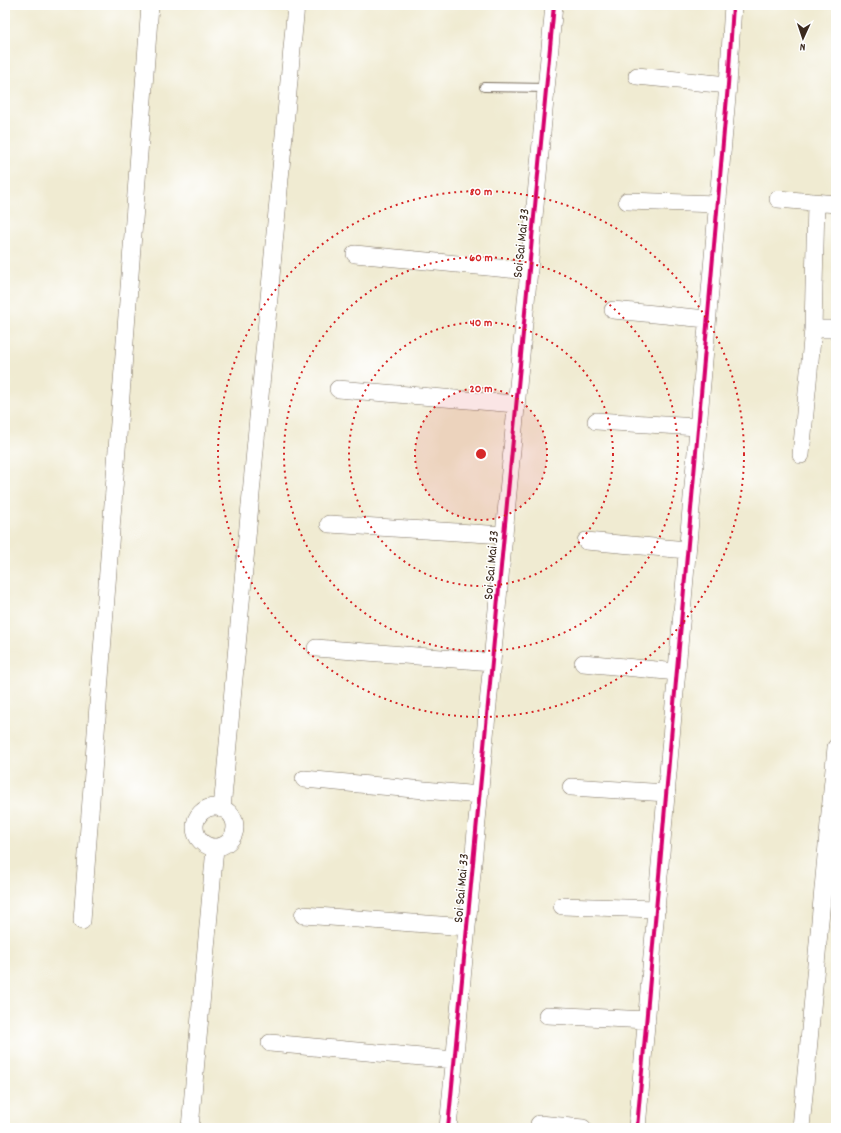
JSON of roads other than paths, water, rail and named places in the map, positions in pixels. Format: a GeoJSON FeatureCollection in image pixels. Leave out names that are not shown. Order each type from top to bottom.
{"type":"FeatureCollection","features":[{"type":"Feature","properties":{"kind":"street"},"geometry":{"type":"LineString","coordinates":[[82,921],[150,5]]}},
{"type":"Feature","properties":{"kind":"street"},"geometry":{"type":"LineString","coordinates":[[222,809],[296,5]]}},
{"type":"Feature","properties":{"kind":"street","name":"Soi Sai Mai 33"},"geometry":{"type":"LineString","coordinates":[[448,1128],[554,5]]}},
{"type":"Feature","properties":{"kind":"street"},"geometry":{"type":"LineString","coordinates":[[638,1128],[728,85],[733,5]]}},
{"type":"Feature","properties":{"kind":"street"},"geometry":{"type":"LineString","coordinates":[[637,76],[728,85]]}},
{"type":"Feature","properties":{"kind":"street"},"geometry":{"type":"LineString","coordinates":[[778,199],[836,204]]}},
{"type":"Feature","properties":{"kind":"street"},"geometry":{"type":"LineString","coordinates":[[627,201],[717,204]]}},
{"type":"Feature","properties":{"kind":"street"},"geometry":{"type":"LineString","coordinates":[[801,455],[813,328],[816,203]]}},
{"type":"Feature","properties":{"kind":"street"},"geometry":{"type":"LineString","coordinates":[[355,254],[528,271]]}},
{"type":"Feature","properties":{"kind":"street"},"geometry":{"type":"LineString","coordinates":[[613,310],[708,319]]}},
{"type":"Feature","properties":{"kind":"street"},"geometry":{"type":"LineString","coordinates":[[813,328],[836,330]]}},
{"type":"Feature","properties":{"kind":"street"},"geometry":{"type":"LineString","coordinates":[[338,389],[516,404]]}},
{"type":"Feature","properties":{"kind":"street"},"geometry":{"type":"LineString","coordinates":[[596,421],[698,427]]}},
{"type":"Feature","properties":{"kind":"street"},"geometry":{"type":"LineString","coordinates":[[329,524],[504,535]]}},
{"type":"Feature","properties":{"kind":"street"},"geometry":{"type":"LineString","coordinates":[[586,541],[688,550]]}},
{"type":"Feature","properties":{"kind":"street"},"geometry":{"type":"LineString","coordinates":[[316,648],[492,662]]}},
{"type":"Feature","properties":{"kind":"street"},"geometry":{"type":"LineString","coordinates":[[583,663],[677,672]]}},
{"type":"Feature","properties":{"kind":"street"},"geometry":{"type":"LineString","coordinates":[[801,1128],[836,747]]}},
{"type":"Feature","properties":{"kind":"street"},"geometry":{"type":"LineString","coordinates":[[304,780],[479,794]]}},
{"type":"Feature","properties":{"kind":"street"},"geometry":{"type":"LineString","coordinates":[[571,787],[667,793]]}},
{"type":"Feature","properties":{"kind":"street"},"geometry":{"type":"LineString","coordinates":[[214,807],[222,809],[229,813],[233,819],[235,827],[234,834],[223,846],[215,848],[207,846],[196,836],[194,828],[196,820],[206,809],[214,807]]}},
{"type":"Feature","properties":{"kind":"street"},"geometry":{"type":"LineString","coordinates":[[190,1128],[215,848]]}},
{"type":"Feature","properties":{"kind":"street"},"geometry":{"type":"LineString","coordinates":[[562,906],[657,909]]}},
{"type":"Feature","properties":{"kind":"street"},"geometry":{"type":"LineString","coordinates":[[303,915],[467,927]]}},
{"type":"Feature","properties":{"kind":"street"},"geometry":{"type":"LineString","coordinates":[[548,1015],[647,1020]]}},
{"type":"Feature","properties":{"kind":"street"},"geometry":{"type":"LineString","coordinates":[[270,1043],[454,1060]]}},
{"type":"Feature","properties":{"kind":"street"},"geometry":{"type":"LineString","coordinates":[[539,1124],[583,1128]]}},
{"type":"Feature","properties":{"kind":"lane"},"geometry":{"type":"LineString","coordinates":[[484,87],[547,88]]}}]}
